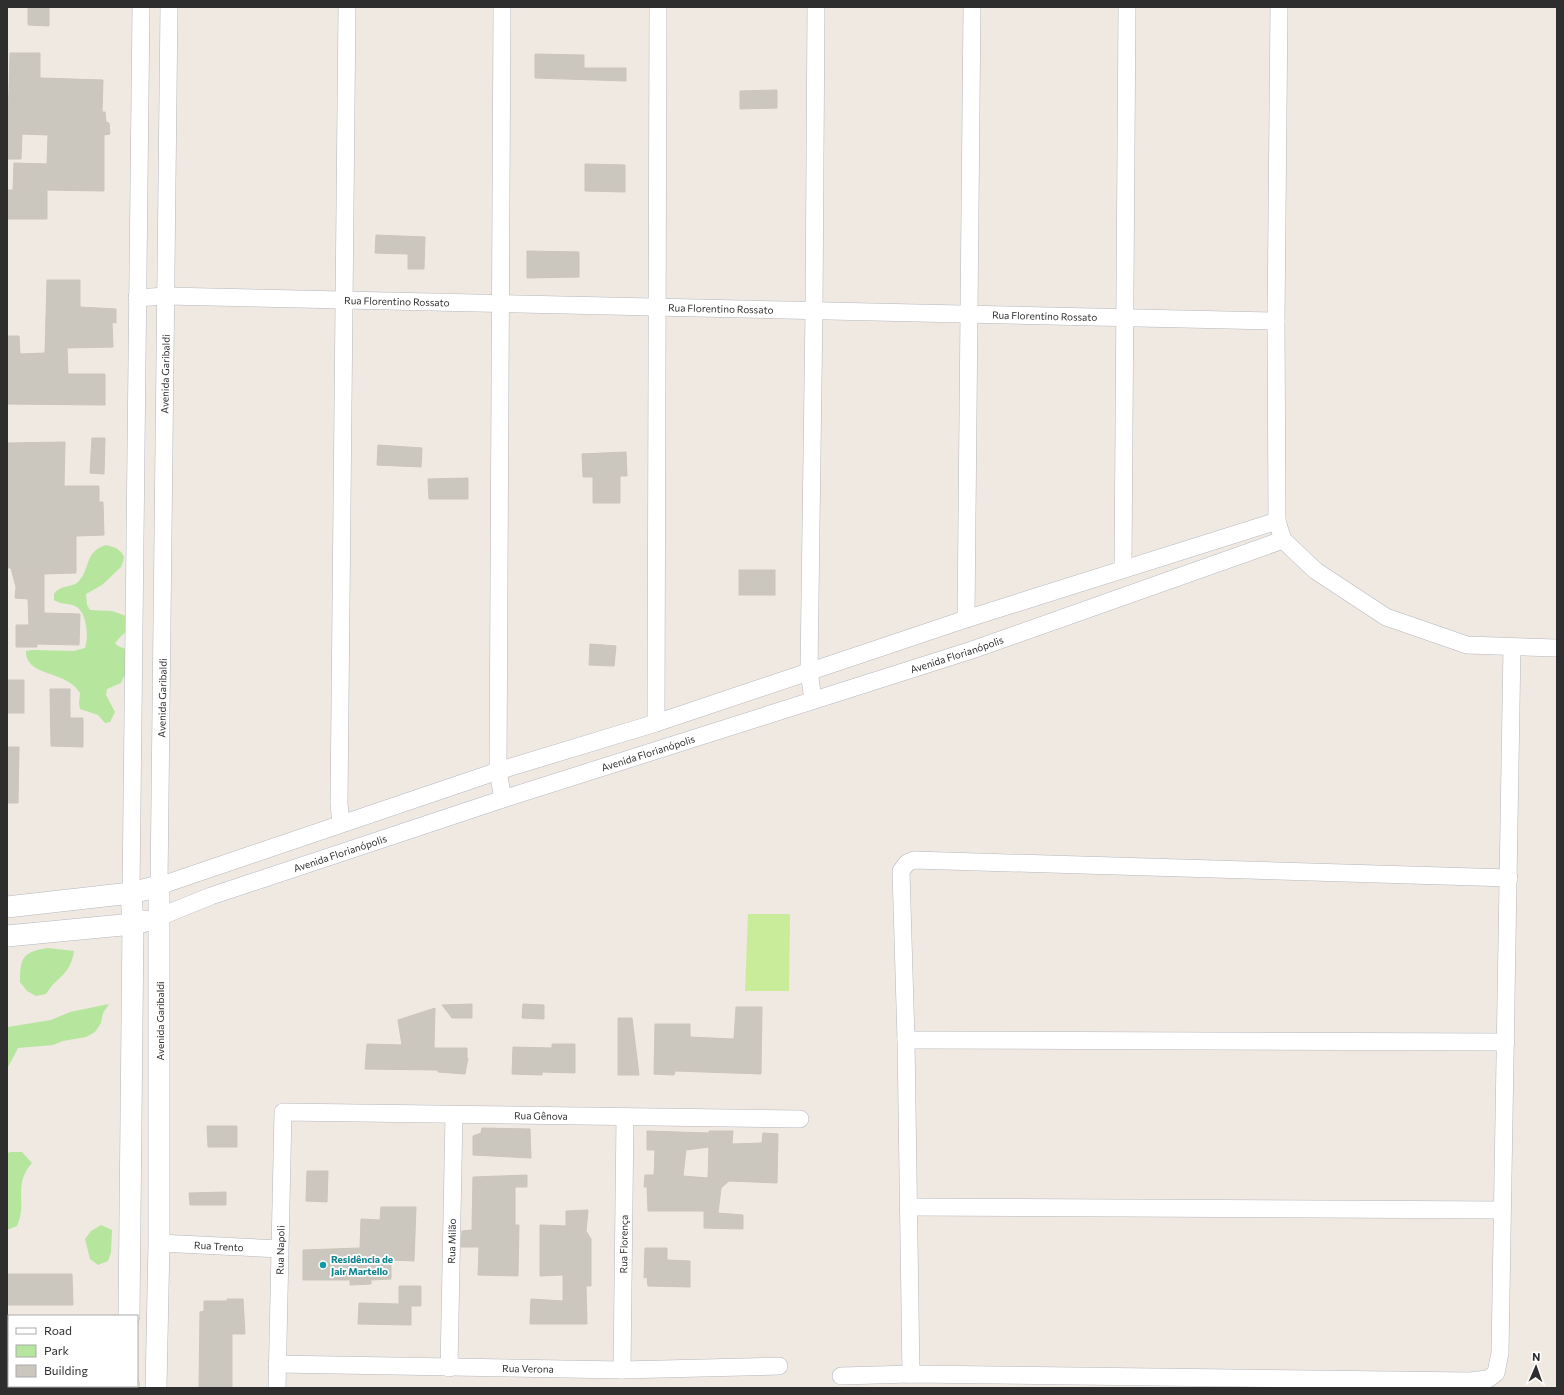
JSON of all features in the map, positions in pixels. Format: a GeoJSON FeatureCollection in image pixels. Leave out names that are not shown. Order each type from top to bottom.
{"type":"FeatureCollection","features":[{"type":"Feature","properties":{"kind":"street"},"geometry":{"type":"LineString","coordinates":[[129,1315],[133,924],[131,893],[141,7]]}},
{"type":"Feature","properties":{"kind":"street","name":"Avenida Garibaldi"},"geometry":{"type":"LineString","coordinates":[[156,1388],[159,1243],[159,886],[169,7]]}},
{"type":"Feature","properties":{"kind":"street"},"geometry":{"type":"LineString","coordinates":[[341,823],[340,788],[347,7]]}},
{"type":"Feature","properties":{"kind":"street"},"geometry":{"type":"LineString","coordinates":[[502,7],[498,771],[503,799]]}},
{"type":"Feature","properties":{"kind":"street"},"geometry":{"type":"LineString","coordinates":[[656,723],[658,7]]}},
{"type":"Feature","properties":{"kind":"street"},"geometry":{"type":"LineString","coordinates":[[813,700],[809,671],[814,311],[816,7]]}},
{"type":"Feature","properties":{"kind":"street"},"geometry":{"type":"LineString","coordinates":[[966,619],[972,7]]}},
{"type":"Feature","properties":{"kind":"street"},"geometry":{"type":"LineString","coordinates":[[1123,568],[1127,7]]}},
{"type":"Feature","properties":{"kind":"street"},"geometry":{"type":"LineString","coordinates":[[1279,7],[1276,321],[1277,521],[1283,540],[1316,570],[1386,617],[1467,645],[1557,648]]}},
{"type":"Feature","properties":{"kind":"street","name":"Rua Florentino Rossato"},"geometry":{"type":"LineString","coordinates":[[137,298],[166,296],[1276,321]]}},
{"type":"Feature","properties":{"kind":"street"},"geometry":{"type":"LineString","coordinates":[[7,907],[131,893],[159,886],[498,771],[656,723],[966,619],[1123,568],[1277,521]]}},
{"type":"Feature","properties":{"kind":"street","name":"Avenida Florianópolis"},"geometry":{"type":"LineString","coordinates":[[7,936],[133,924],[159,917],[211,896],[503,799],[972,650],[1283,540]]}},
{"type":"Feature","properties":{"kind":"street"},"geometry":{"type":"LineString","coordinates":[[842,1376],[911,1374],[1470,1384],[1488,1379],[1496,1373],[1500,1353],[1512,647]]}},
{"type":"Feature","properties":{"kind":"street"},"geometry":{"type":"LineString","coordinates":[[911,1374],[906,1040],[901,871],[907,863],[914,860],[1509,878]]}},
{"type":"Feature","properties":{"kind":"street"},"geometry":{"type":"LineString","coordinates":[[906,1040],[1506,1042]]}},
{"type":"Feature","properties":{"kind":"street","name":"Rua Gênova"},"geometry":{"type":"LineString","coordinates":[[283,1112],[800,1119]]}},
{"type":"Feature","properties":{"kind":"street","name":"Rua Napoli"},"geometry":{"type":"LineString","coordinates":[[277,1388],[283,1112]]}},
{"type":"Feature","properties":{"kind":"street","name":"Rua Milão"},"geometry":{"type":"LineString","coordinates":[[449,1368],[454,1115]]}},
{"type":"Feature","properties":{"kind":"street","name":"Rua Florença"},"geometry":{"type":"LineString","coordinates":[[622,1370],[625,1117]]}},
{"type":"Feature","properties":{"kind":"street"},"geometry":{"type":"LineString","coordinates":[[908,1207],[1502,1210]]}},
{"type":"Feature","properties":{"kind":"street"},"geometry":{"type":"LineString","coordinates":[[129,1243],[159,1243]]}},
{"type":"Feature","properties":{"kind":"street","name":"Rua Trento"},"geometry":{"type":"LineString","coordinates":[[159,1243],[279,1249]]}},
{"type":"Feature","properties":{"kind":"street","name":"Rua Verona"},"geometry":{"type":"LineString","coordinates":[[277,1364],[622,1370],[779,1366]]}},
{"type":"Feature","properties":{"kind":"green space"},"geometry":{"type":"Polygon","coordinates":[[[106,545],[116,548],[121,552],[124,557],[123,562],[121,567],[102,585],[86,594],[87,605],[90,610],[112,611],[129,617],[127,632],[123,634],[115,643],[118,646],[128,650],[125,674],[121,683],[107,689],[106,695],[115,712],[110,722],[105,723],[98,715],[80,709],[80,693],[74,686],[66,680],[39,670],[32,665],[28,659],[26,651],[74,651],[85,648],[87,632],[82,613],[75,606],[59,603],[54,600],[54,594],[60,588],[73,585],[79,581],[83,576],[94,552],[106,545]]]}},
{"type":"Feature","properties":{"kind":"green space"},"geometry":{"type":"Polygon","coordinates":[[[748,914],[790,914],[789,991],[745,991],[748,914]]]}},
{"type":"Feature","properties":{"kind":"green space"},"geometry":{"type":"Polygon","coordinates":[[[48,948],[74,951],[67,971],[46,994],[36,996],[27,991],[20,982],[22,961],[33,951],[48,948]]]}},
{"type":"Feature","properties":{"kind":"green space"},"geometry":{"type":"Polygon","coordinates":[[[109,1004],[103,1013],[101,1023],[95,1032],[86,1037],[63,1041],[53,1045],[18,1048],[7,1069],[8,1027],[51,1020],[70,1012],[109,1004]]]}},
{"type":"Feature","properties":{"kind":"green space"},"geometry":{"type":"Polygon","coordinates":[[[22,1152],[32,1163],[26,1171],[21,1186],[21,1209],[17,1226],[7,1230],[7,1153],[22,1152]]]}},
{"type":"Feature","properties":{"kind":"green space"},"geometry":{"type":"Polygon","coordinates":[[[101,1225],[112,1230],[111,1252],[108,1261],[98,1265],[90,1259],[85,1239],[91,1231],[101,1225]]]}},
{"type":"Feature","properties":{"kind":"building"},"geometry":{"type":"Polygon","coordinates":[[[28,7],[49,7],[49,26],[28,25],[28,7]]]}},
{"type":"Feature","properties":{"kind":"building"},"geometry":{"type":"Polygon","coordinates":[[[10,53],[40,53],[40,78],[103,80],[102,112],[105,112],[106,122],[109,123],[110,134],[104,135],[104,191],[47,190],[47,219],[7,219],[7,190],[13,190],[14,163],[47,164],[48,135],[22,134],[21,159],[7,159],[10,53]]]}},
{"type":"Feature","properties":{"kind":"building"},"geometry":{"type":"Polygon","coordinates":[[[535,54],[584,55],[584,68],[626,68],[626,81],[535,78],[535,54]]]}},
{"type":"Feature","properties":{"kind":"building"},"geometry":{"type":"Polygon","coordinates":[[[777,90],[777,108],[740,109],[740,91],[777,90]]]}},
{"type":"Feature","properties":{"kind":"building"},"geometry":{"type":"Polygon","coordinates":[[[585,164],[625,165],[625,192],[585,191],[585,164]]]}},
{"type":"Feature","properties":{"kind":"building"},"geometry":{"type":"Polygon","coordinates":[[[376,235],[425,237],[424,269],[408,269],[408,254],[375,253],[376,235]]]}},
{"type":"Feature","properties":{"kind":"building"},"geometry":{"type":"Polygon","coordinates":[[[527,251],[579,252],[579,277],[527,278],[527,251]]]}},
{"type":"Feature","properties":{"kind":"building"},"geometry":{"type":"Polygon","coordinates":[[[47,280],[80,280],[80,307],[116,309],[116,323],[112,322],[113,347],[67,348],[68,374],[105,374],[105,405],[7,404],[7,336],[19,336],[20,354],[45,353],[47,280]]]}},
{"type":"Feature","properties":{"kind":"building"},"geometry":{"type":"Polygon","coordinates":[[[92,438],[105,438],[104,474],[90,473],[92,438]]]}},
{"type":"Feature","properties":{"kind":"building"},"geometry":{"type":"Polygon","coordinates":[[[65,442],[64,486],[99,486],[99,502],[103,502],[104,535],[76,536],[76,573],[44,574],[44,613],[80,614],[79,645],[37,644],[37,647],[16,647],[16,625],[29,625],[28,599],[15,598],[16,587],[11,568],[7,568],[8,443],[65,442]]]}},
{"type":"Feature","properties":{"kind":"building"},"geometry":{"type":"Polygon","coordinates":[[[378,445],[422,448],[421,467],[377,465],[378,445]]]}},
{"type":"Feature","properties":{"kind":"building"},"geometry":{"type":"Polygon","coordinates":[[[626,452],[627,476],[620,476],[620,503],[593,503],[593,477],[583,477],[582,454],[626,452]]]}},
{"type":"Feature","properties":{"kind":"building"},"geometry":{"type":"Polygon","coordinates":[[[468,478],[468,499],[429,499],[428,479],[468,478]]]}},
{"type":"Feature","properties":{"kind":"building"},"geometry":{"type":"Polygon","coordinates":[[[739,570],[775,570],[775,595],[739,595],[739,570]]]}},
{"type":"Feature","properties":{"kind":"building"},"geometry":{"type":"Polygon","coordinates":[[[590,644],[616,646],[614,666],[589,665],[590,644]]]}},
{"type":"Feature","properties":{"kind":"building"},"geometry":{"type":"Polygon","coordinates":[[[7,680],[24,680],[24,713],[7,713],[7,680]]]}},
{"type":"Feature","properties":{"kind":"building"},"geometry":{"type":"Polygon","coordinates":[[[50,689],[70,689],[70,718],[83,718],[83,747],[51,746],[50,689]]]}},
{"type":"Feature","properties":{"kind":"building"},"geometry":{"type":"Polygon","coordinates":[[[7,747],[19,747],[18,803],[7,803],[7,747]]]}},
{"type":"Feature","properties":{"kind":"building"},"geometry":{"type":"Polygon","coordinates":[[[472,1004],[472,1018],[452,1018],[442,1005],[472,1004]]]}},
{"type":"Feature","properties":{"kind":"building"},"geometry":{"type":"Polygon","coordinates":[[[523,1004],[544,1005],[544,1019],[522,1018],[523,1004]]]}},
{"type":"Feature","properties":{"kind":"building"},"geometry":{"type":"Polygon","coordinates":[[[736,1007],[762,1007],[761,1074],[675,1071],[674,1075],[654,1074],[655,1024],[690,1024],[690,1037],[734,1039],[736,1007]]]}},
{"type":"Feature","properties":{"kind":"building"},"geometry":{"type":"Polygon","coordinates":[[[435,1008],[434,1048],[467,1048],[467,1059],[468,1058],[465,1074],[438,1072],[438,1070],[365,1069],[367,1044],[402,1045],[398,1020],[435,1008]]]}},
{"type":"Feature","properties":{"kind":"building"},"geometry":{"type":"Polygon","coordinates":[[[618,1018],[632,1018],[639,1075],[618,1075],[618,1018]]]}},
{"type":"Feature","properties":{"kind":"building"},"geometry":{"type":"Polygon","coordinates":[[[552,1044],[575,1044],[575,1073],[542,1072],[542,1075],[512,1074],[513,1047],[552,1048],[552,1044]]]}},
{"type":"Feature","properties":{"kind":"building"},"geometry":{"type":"Polygon","coordinates":[[[207,1126],[237,1126],[237,1147],[208,1147],[207,1126]]]}},
{"type":"Feature","properties":{"kind":"building"},"geometry":{"type":"Polygon","coordinates":[[[482,1128],[530,1129],[531,1158],[473,1155],[473,1136],[481,1133],[482,1128]]]}},
{"type":"Feature","properties":{"kind":"building"},"geometry":{"type":"Polygon","coordinates":[[[647,1131],[709,1133],[709,1131],[733,1131],[732,1144],[762,1143],[763,1133],[778,1134],[777,1183],[729,1181],[721,1188],[718,1213],[743,1215],[743,1229],[704,1228],[704,1211],[648,1211],[647,1187],[644,1187],[645,1175],[654,1175],[655,1150],[647,1150],[647,1131]],[[709,1147],[686,1150],[683,1176],[708,1178],[709,1147]]]}},
{"type":"Feature","properties":{"kind":"building"},"geometry":{"type":"Polygon","coordinates":[[[307,1171],[328,1171],[327,1202],[306,1201],[307,1171]]]}},
{"type":"Feature","properties":{"kind":"building"},"geometry":{"type":"Polygon","coordinates":[[[527,1175],[527,1187],[515,1187],[515,1225],[519,1225],[518,1276],[478,1275],[479,1247],[461,1247],[462,1231],[472,1230],[473,1177],[527,1175]]]}},
{"type":"Feature","properties":{"kind":"building"},"geometry":{"type":"Polygon","coordinates":[[[226,1192],[226,1205],[190,1205],[189,1193],[226,1192]]]}},
{"type":"Feature","properties":{"kind":"building"},"geometry":{"type":"Polygon","coordinates":[[[381,1207],[416,1207],[414,1261],[391,1260],[391,1279],[371,1280],[371,1284],[350,1285],[350,1280],[303,1280],[303,1250],[360,1248],[361,1219],[380,1220],[381,1207]]]}},
{"type":"Feature","properties":{"kind":"building"},"geometry":{"type":"Polygon","coordinates":[[[588,1210],[586,1231],[591,1239],[591,1286],[586,1286],[587,1324],[530,1324],[531,1299],[563,1301],[563,1275],[540,1276],[540,1225],[566,1226],[566,1211],[588,1210]]]}},
{"type":"Feature","properties":{"kind":"building"},"geometry":{"type":"Polygon","coordinates":[[[645,1248],[667,1248],[667,1260],[690,1261],[690,1287],[648,1286],[647,1277],[644,1278],[645,1248]]]}},
{"type":"Feature","properties":{"kind":"building"},"geometry":{"type":"Polygon","coordinates":[[[7,1274],[72,1274],[73,1305],[7,1305],[7,1274]]]}},
{"type":"Feature","properties":{"kind":"building"},"geometry":{"type":"Polygon","coordinates":[[[399,1286],[421,1286],[421,1306],[411,1306],[411,1325],[358,1324],[359,1303],[399,1304],[399,1286]]]}},
{"type":"Feature","properties":{"kind":"building"},"geometry":{"type":"Polygon","coordinates":[[[227,1299],[243,1299],[245,1334],[232,1334],[232,1388],[199,1388],[200,1312],[204,1311],[204,1301],[227,1301],[227,1299]]]}},
{"type":"Feature","properties":{"kind":"place","name":"Residência de Jair Martello"},"geometry":{"type":"Point","coordinates":[323,1265]}}]}
